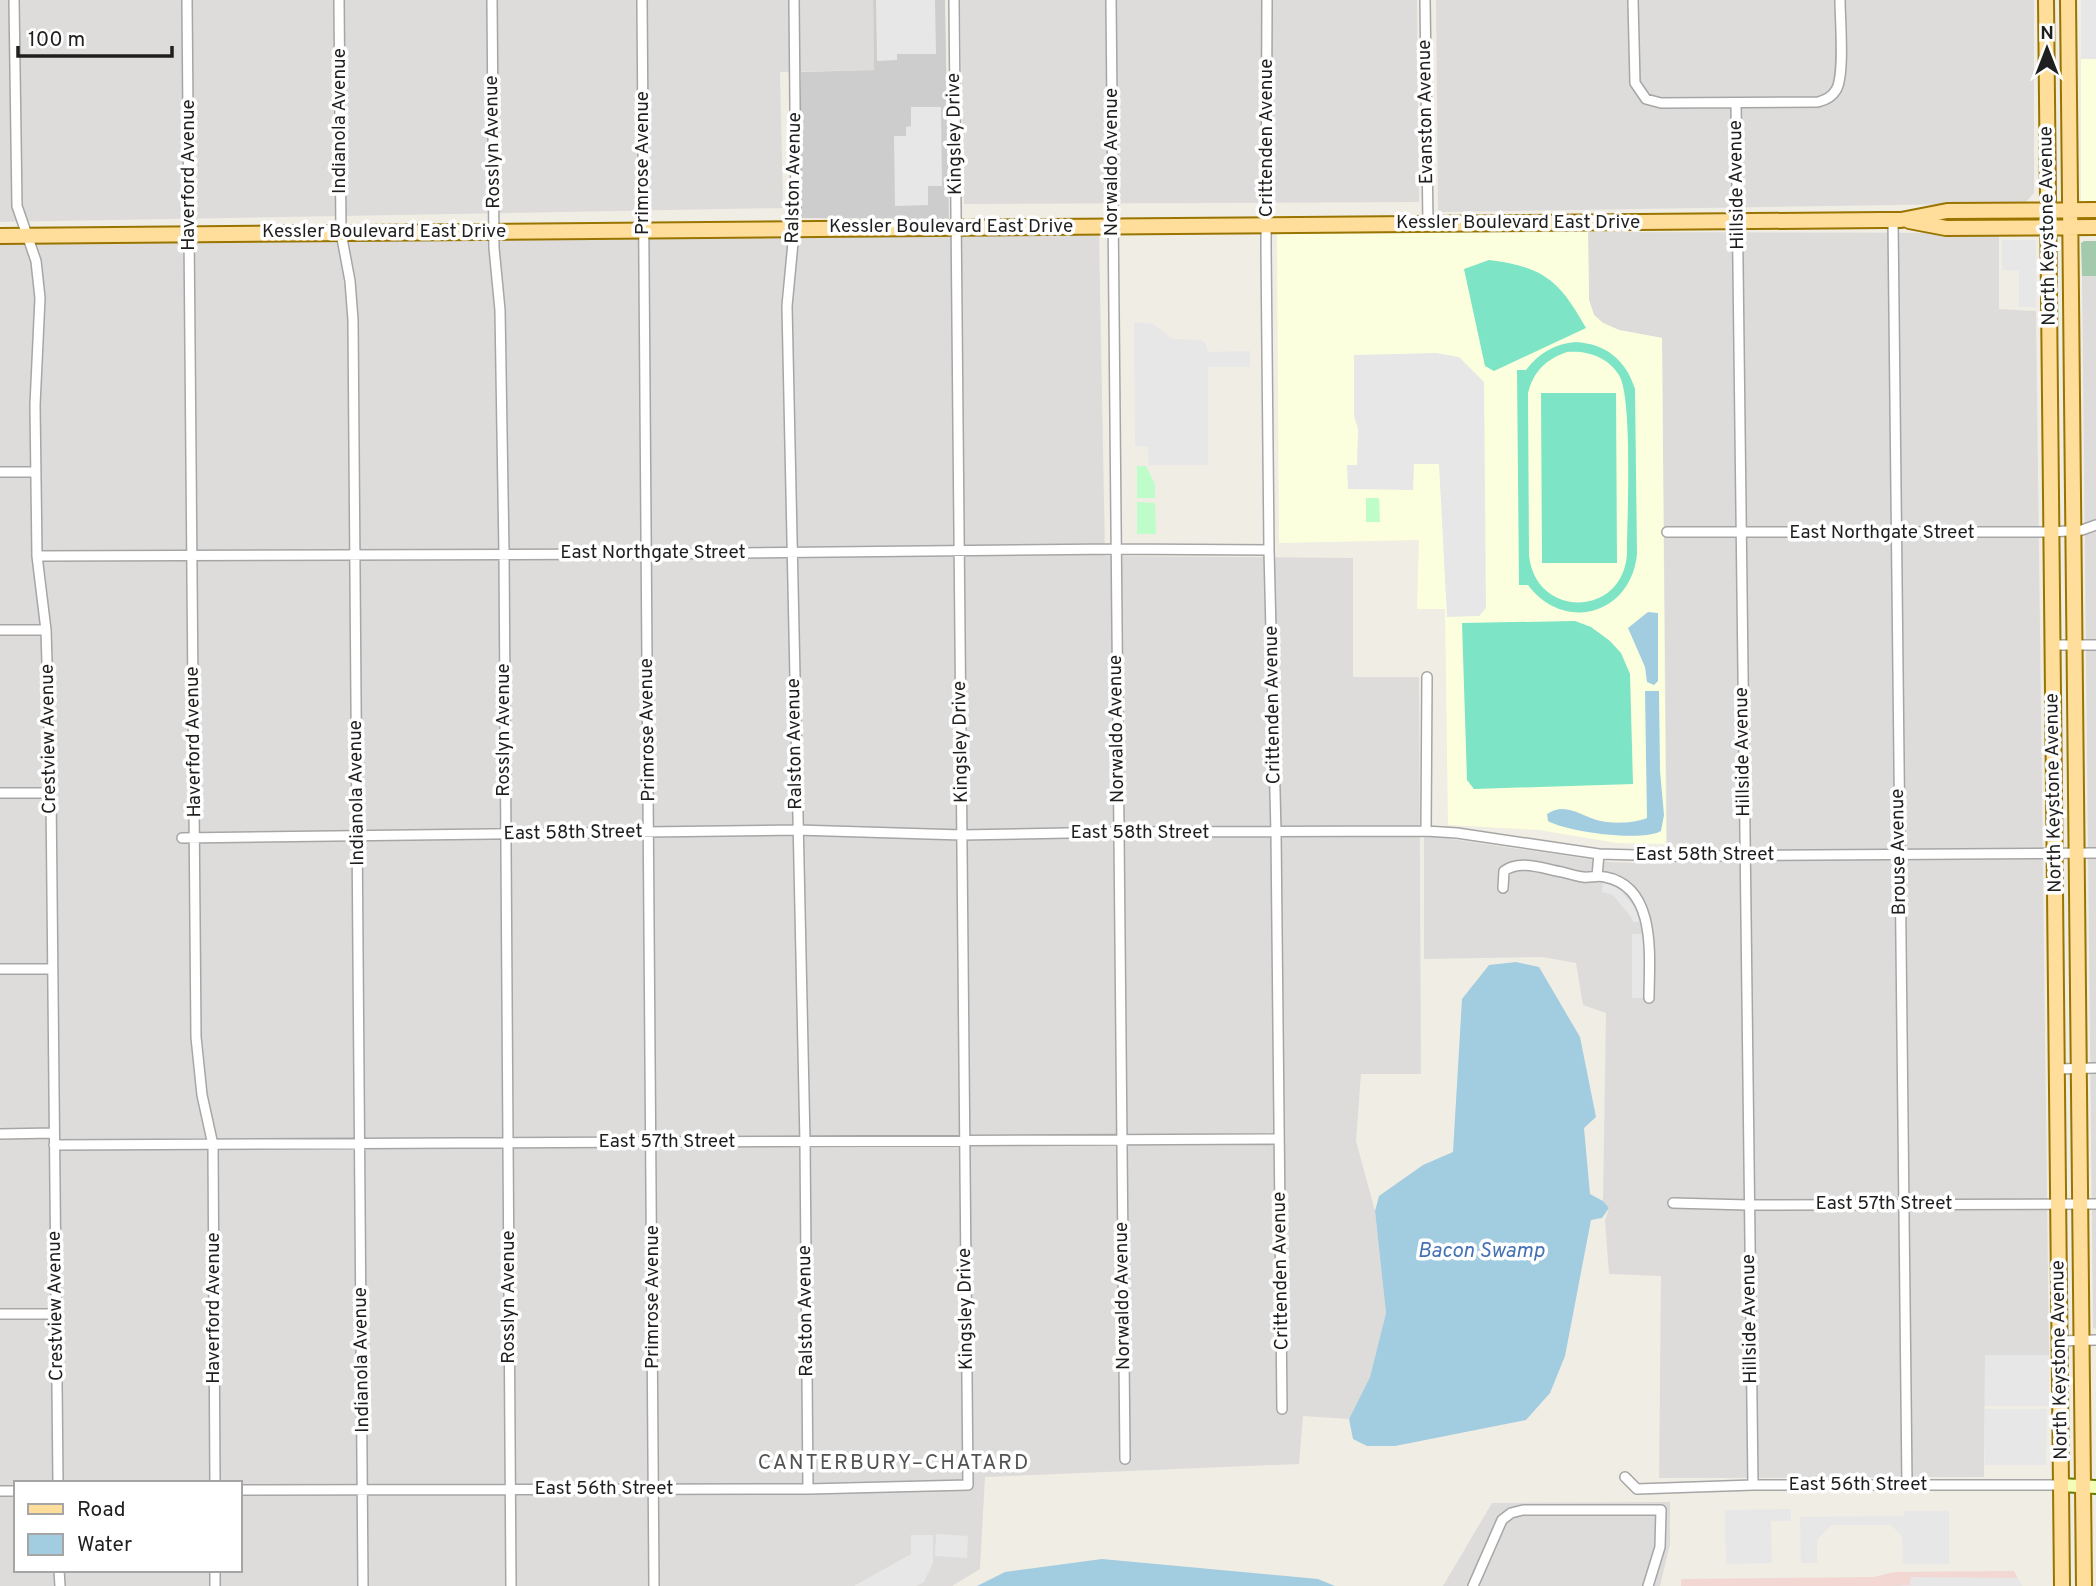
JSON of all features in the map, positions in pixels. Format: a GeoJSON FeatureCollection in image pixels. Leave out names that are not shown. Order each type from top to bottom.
{"type":"FeatureCollection","features":[{"type":"Feature","properties":{"kind":"main road","name":"North Keystone Avenue"},"geometry":{"type":"LineString","coordinates":[[2046,0],[2062,1586]]}},
{"type":"Feature","properties":{"kind":"main road","name":"North Keystone Avenue"},"geometry":{"type":"LineString","coordinates":[[2068,0],[2081,1203],[2089,1340],[2090,1487],[2084,1586]]}},
{"type":"Feature","properties":{"kind":"main road","name":"Kessler Boulevard East Drive"},"geometry":{"type":"LineString","coordinates":[[0,236],[1738,222],[1897,220],[1947,211],[2096,210]]}},
{"type":"Feature","properties":{"kind":"main road","name":"Kessler Boulevard East Drive"},"geometry":{"type":"LineString","coordinates":[[1897,220],[1946,228],[2096,228]]}},
{"type":"Feature","properties":{"kind":"street","name":"Crestview Avenue"},"geometry":{"type":"LineString","coordinates":[[14,0],[17,202],[36,261],[40,298],[36,393],[37,556],[46,630],[51,793],[58,1481]]}},
{"type":"Feature","properties":{"kind":"street","name":"Haverford Avenue"},"geometry":{"type":"LineString","coordinates":[[187,0],[197,1051],[202,1095],[213,1145],[215,1481]]}},
{"type":"Feature","properties":{"kind":"street","name":"Indianola Avenue"},"geometry":{"type":"LineString","coordinates":[[339,0],[341,233],[353,315],[363,1586]]}},
{"type":"Feature","properties":{"kind":"street","name":"Rosslyn Avenue"},"geometry":{"type":"LineString","coordinates":[[492,0],[494,232],[501,319],[504,553],[511,1586]]}},
{"type":"Feature","properties":{"kind":"street","name":"Primrose Avenue"},"geometry":{"type":"LineString","coordinates":[[642,0],[654,1586]]}},
{"type":"Feature","properties":{"kind":"street","name":"Ralston Avenue"},"geometry":{"type":"LineString","coordinates":[[794,0],[795,229],[787,306],[805,1142],[808,1489]]}},
{"type":"Feature","properties":{"kind":"street","name":"Kingsley Drive"},"geometry":{"type":"LineString","coordinates":[[954,0],[968,1485]]}},
{"type":"Feature","properties":{"kind":"street","name":"Norwaldo Avenue"},"geometry":{"type":"LineString","coordinates":[[1111,0],[1125,1459]]}},
{"type":"Feature","properties":{"kind":"street","name":"Crittenden Avenue"},"geometry":{"type":"LineString","coordinates":[[1267,0],[1269,550],[1276,833],[1282,1409]]}},
{"type":"Feature","properties":{"kind":"street","name":"Evanston Avenue"},"geometry":{"type":"LineString","coordinates":[[1425,0],[1427,224]]}},
{"type":"Feature","properties":{"kind":"street"},"geometry":{"type":"LineString","coordinates":[[1633,0],[1634,77],[1641,94],[1654,103],[1818,102],[1832,96],[1841,78],[1840,0]]}},
{"type":"Feature","properties":{"kind":"street","name":"Hillside Avenue"},"geometry":{"type":"LineString","coordinates":[[1736,103],[1753,1485]]}},
{"type":"Feature","properties":{"kind":"street","name":"Brouse Avenue"},"geometry":{"type":"LineString","coordinates":[[1897,220],[1899,854],[1907,1484]]}},
{"type":"Feature","properties":{"kind":"street"},"geometry":{"type":"LineString","coordinates":[[0,472],[36,472]]}},
{"type":"Feature","properties":{"kind":"street","name":"East Northgate Street"},"geometry":{"type":"LineString","coordinates":[[1667,532],[2051,532],[2074,531],[2096,525]]}},
{"type":"Feature","properties":{"kind":"street","name":"East Northgate Street"},"geometry":{"type":"LineString","coordinates":[[37,556],[1269,550]]}},
{"type":"Feature","properties":{"kind":"street"},"geometry":{"type":"LineString","coordinates":[[0,630],[46,630]]}},
{"type":"Feature","properties":{"kind":"street"},"geometry":{"type":"LineString","coordinates":[[2053,645],[2096,645]]}},
{"type":"Feature","properties":{"kind":"street"},"geometry":{"type":"LineString","coordinates":[[1426,831],[1427,677]]}},
{"type":"Feature","properties":{"kind":"street"},"geometry":{"type":"LineString","coordinates":[[0,793],[51,793]]}},
{"type":"Feature","properties":{"kind":"street","name":"East 58th Street"},"geometry":{"type":"LineString","coordinates":[[182,838],[797,830],[962,835],[1426,831],[1457,833],[1599,854],[2096,853]]}},
{"type":"Feature","properties":{"kind":"street"},"geometry":{"type":"LineString","coordinates":[[1597,876],[1599,854]]}},
{"type":"Feature","properties":{"kind":"street"},"geometry":{"type":"LineString","coordinates":[[1503,888],[1504,871],[1517,866],[1583,877],[1607,877],[1621,884],[1644,911],[1649,933],[1649,998]]}},
{"type":"Feature","properties":{"kind":"street"},"geometry":{"type":"LineString","coordinates":[[0,969],[52,969]]}},
{"type":"Feature","properties":{"kind":"street"},"geometry":{"type":"LineString","coordinates":[[2057,1069],[2096,1068]]}},
{"type":"Feature","properties":{"kind":"street"},"geometry":{"type":"LineString","coordinates":[[0,1134],[54,1133]]}},
{"type":"Feature","properties":{"kind":"street","name":"East 57th Street"},"geometry":{"type":"LineString","coordinates":[[54,1145],[1279,1139]]}},
{"type":"Feature","properties":{"kind":"street","name":"East 57th Street"},"geometry":{"type":"LineString","coordinates":[[1673,1203],[2096,1203]]}},
{"type":"Feature","properties":{"kind":"street"},"geometry":{"type":"LineString","coordinates":[[0,1314],[55,1314]]}},
{"type":"Feature","properties":{"kind":"street"},"geometry":{"type":"LineString","coordinates":[[2060,1341],[2089,1340]]}},
{"type":"Feature","properties":{"kind":"street","name":"East 56th Street"},"geometry":{"type":"LineString","coordinates":[[1625,1477],[1637,1489],[1907,1484],[2090,1487]]}},
{"type":"Feature","properties":{"kind":"street","name":"East 56th Street"},"geometry":{"type":"LineString","coordinates":[[242,1490],[808,1489],[968,1485]]}},
{"type":"Feature","properties":{"kind":"street"},"geometry":{"type":"LineString","coordinates":[[1473,1586],[1499,1525],[1511,1513],[1523,1510],[1661,1510],[1660,1547],[1648,1586]]}},
{"type":"Feature","properties":{"kind":"shaded area"},"geometry":{"type":"Polygon","coordinates":[[[0,0],[873,0],[874,70],[780,72],[783,208],[0,222],[0,0]]]}},
{"type":"Feature","properties":{"kind":"shaded area"},"geometry":{"type":"Polygon","coordinates":[[[873,0],[945,0],[949,219],[799,218],[801,72],[874,70],[873,0]]]}},
{"type":"Feature","properties":{"kind":"shaded area"},"geometry":{"type":"Polygon","coordinates":[[[876,0],[935,0],[936,54],[897,54],[897,60],[877,61],[876,0]]]}},
{"type":"Feature","properties":{"kind":"shaded area"},"geometry":{"type":"Polygon","coordinates":[[[960,0],[1417,0],[1419,202],[964,204],[960,0]]]}},
{"type":"Feature","properties":{"kind":"shaded area"},"geometry":{"type":"Polygon","coordinates":[[[1436,0],[2034,0],[2034,193],[2025,203],[1438,212],[1436,0]]]}},
{"type":"Feature","properties":{"kind":"shaded area"},"geometry":{"type":"Polygon","coordinates":[[[2081,0],[2096,0],[2096,205],[2081,205],[2081,0]]]}},
{"type":"Feature","properties":{"kind":"shaded area"},"geometry":{"type":"Polygon","coordinates":[[[2081,0],[2096,0],[2096,59],[2081,59],[2081,0]]]}},
{"type":"Feature","properties":{"kind":"shaded area"},"geometry":{"type":"Polygon","coordinates":[[[911,107],[941,107],[942,186],[928,186],[928,205],[895,206],[894,136],[906,136],[906,127],[911,126],[911,107]]]}},
{"type":"Feature","properties":{"kind":"shaded area"},"geometry":{"type":"Polygon","coordinates":[[[1588,232],[1999,233],[1999,309],[2036,311],[2049,1355],[1985,1355],[1984,1477],[1659,1478],[1661,1276],[1609,1274],[1605,1221],[1609,1208],[1603,1201],[1606,1013],[1583,1005],[1576,963],[1542,957],[1424,959],[1424,835],[1609,862],[1667,864],[1662,338],[1619,330],[1603,323],[1594,315],[1589,300],[1588,232]]]}},
{"type":"Feature","properties":{"kind":"shaded area"},"geometry":{"type":"Polygon","coordinates":[[[1588,232],[1589,300],[1594,315],[1603,323],[1619,330],[1662,338],[1666,844],[1617,843],[1539,830],[1448,825],[1445,609],[1417,609],[1419,540],[1279,543],[1277,234],[1588,232]]]}},
{"type":"Feature","properties":{"kind":"shaded area"},"geometry":{"type":"Polygon","coordinates":[[[1099,234],[1105,556],[1353,558],[1353,677],[1419,677],[1421,1074],[1361,1074],[1356,1141],[1375,1211],[1386,1313],[1370,1377],[1349,1419],[1303,1416],[1299,1464],[985,1477],[980,1569],[952,1586],[0,1586],[0,242],[1099,234]]]}},
{"type":"Feature","properties":{"kind":"shaded area"},"geometry":{"type":"Polygon","coordinates":[[[2002,240],[2036,240],[2036,307],[2019,307],[2019,271],[2002,270],[2002,240]]]}},
{"type":"Feature","properties":{"kind":"shaded area"},"geometry":{"type":"Polygon","coordinates":[[[2096,241],[2096,276],[2082,276],[2081,243],[2096,241]]]}},
{"type":"Feature","properties":{"kind":"shaded area"},"geometry":{"type":"Polygon","coordinates":[[[2082,276],[2096,276],[2096,1329],[2093,1328],[2082,276]]]}},
{"type":"Feature","properties":{"kind":"shaded area"},"geometry":{"type":"Polygon","coordinates":[[[1134,322],[1153,324],[1173,339],[1201,340],[1206,344],[1208,352],[1250,351],[1250,367],[1208,367],[1208,465],[1149,465],[1148,447],[1135,446],[1134,322]]]}},
{"type":"Feature","properties":{"kind":"shaded area"},"geometry":{"type":"Polygon","coordinates":[[[1436,353],[1459,357],[1484,382],[1486,608],[1479,616],[1447,617],[1439,464],[1414,464],[1413,490],[1348,489],[1347,465],[1357,465],[1354,355],[1436,353]]]}},
{"type":"Feature","properties":{"kind":"shaded area"},"geometry":{"type":"Polygon","coordinates":[[[1603,882],[1618,888],[1638,911],[1641,922],[1633,922],[1613,895],[1602,892],[1603,882]]]}},
{"type":"Feature","properties":{"kind":"shaded area"},"geometry":{"type":"Polygon","coordinates":[[[1632,934],[1647,934],[1647,998],[1632,998],[1632,934]]]}},
{"type":"Feature","properties":{"kind":"shaded area"},"geometry":{"type":"Polygon","coordinates":[[[1985,1355],[2049,1355],[2049,1406],[1985,1406],[1985,1355]]]}},
{"type":"Feature","properties":{"kind":"shaded area"},"geometry":{"type":"Polygon","coordinates":[[[1985,1409],[2047,1409],[2046,1465],[1985,1465],[1985,1409]]]}},
{"type":"Feature","properties":{"kind":"shaded area"},"geometry":{"type":"Polygon","coordinates":[[[1670,1502],[1670,1544],[1660,1586],[1443,1586],[1492,1503],[1670,1502]]]}},
{"type":"Feature","properties":{"kind":"shaded area"},"geometry":{"type":"Polygon","coordinates":[[[1791,1509],[1791,1521],[1771,1521],[1772,1563],[1726,1564],[1725,1510],[1791,1509]]]}},
{"type":"Feature","properties":{"kind":"shaded area"},"geometry":{"type":"Polygon","coordinates":[[[1905,1511],[1949,1511],[1949,1564],[1903,1564],[1902,1536],[1891,1525],[1831,1525],[1817,1540],[1817,1563],[1801,1563],[1800,1517],[1904,1516],[1905,1511]]]}},
{"type":"Feature","properties":{"kind":"shaded area"},"geometry":{"type":"Polygon","coordinates":[[[936,1534],[968,1536],[967,1558],[935,1556],[936,1534]]]}},
{"type":"Feature","properties":{"kind":"shaded area"},"geometry":{"type":"Polygon","coordinates":[[[911,1535],[933,1535],[933,1563],[924,1582],[916,1586],[854,1586],[911,1554],[911,1535]]]}},
{"type":"Feature","properties":{"kind":"shaded area"},"geometry":{"type":"Polygon","coordinates":[[[2014,1571],[2022,1586],[1681,1586],[1681,1579],[1874,1577],[1894,1572],[2014,1571]]]}},
{"type":"Feature","properties":{"kind":"shaded area"},"geometry":{"type":"Polygon","coordinates":[[[1911,1577],[2018,1578],[2022,1586],[1894,1586],[1910,1585],[1911,1577]]]}},
{"type":"Feature","properties":{"kind":"green space"},"geometry":{"type":"Polygon","coordinates":[[[1489,260],[1524,267],[1548,279],[1567,298],[1586,328],[1494,371],[1485,366],[1464,269],[1489,260]]]}},
{"type":"Feature","properties":{"kind":"green space"},"geometry":{"type":"Polygon","coordinates":[[[1576,342],[1597,346],[1613,355],[1626,370],[1635,389],[1637,554],[1632,575],[1622,591],[1609,603],[1594,610],[1577,612],[1559,609],[1543,600],[1528,585],[1519,585],[1517,370],[1526,370],[1548,350],[1576,342]],[[1567,352],[1547,363],[1533,379],[1528,393],[1529,555],[1535,576],[1546,591],[1562,600],[1579,602],[1596,599],[1611,590],[1622,574],[1627,553],[1628,432],[1619,375],[1603,359],[1567,352]]]}},
{"type":"Feature","properties":{"kind":"green space"},"geometry":{"type":"Polygon","coordinates":[[[1541,393],[1616,393],[1617,563],[1542,563],[1541,393]]]}},
{"type":"Feature","properties":{"kind":"green space"},"geometry":{"type":"Polygon","coordinates":[[[1137,466],[1146,466],[1155,484],[1155,498],[1137,498],[1137,466]]]}},
{"type":"Feature","properties":{"kind":"green space"},"geometry":{"type":"Polygon","coordinates":[[[1366,498],[1379,498],[1380,522],[1366,522],[1366,498]]]}},
{"type":"Feature","properties":{"kind":"green space"},"geometry":{"type":"Polygon","coordinates":[[[1137,502],[1155,503],[1156,534],[1137,534],[1137,502]]]}},
{"type":"Feature","properties":{"kind":"green space"},"geometry":{"type":"Polygon","coordinates":[[[1575,621],[1591,627],[1610,641],[1621,653],[1630,674],[1633,784],[1474,789],[1467,780],[1462,623],[1575,621]]]}},
{"type":"Feature","properties":{"kind":"water"},"geometry":{"type":"Polygon","coordinates":[[[1648,612],[1658,613],[1658,681],[1654,685],[1647,682],[1645,667],[1628,628],[1648,612]]]}},
{"type":"Feature","properties":{"kind":"water"},"geometry":{"type":"Polygon","coordinates":[[[1645,691],[1659,691],[1660,771],[1664,815],[1661,831],[1622,836],[1571,829],[1548,821],[1547,814],[1561,809],[1606,822],[1631,822],[1647,818],[1645,691]]]}},
{"type":"Feature","properties":{"kind":"water","name":"Bacon Swamp"},"geometry":{"type":"Polygon","coordinates":[[[1516,962],[1539,967],[1580,1037],[1596,1117],[1584,1128],[1590,1194],[1609,1208],[1602,1218],[1591,1220],[1565,1356],[1550,1393],[1526,1420],[1395,1446],[1367,1446],[1353,1439],[1349,1419],[1370,1377],[1386,1313],[1375,1211],[1379,1196],[1423,1165],[1453,1152],[1462,999],[1489,965],[1516,962]]]}},
{"type":"Feature","properties":{"kind":"water"},"geometry":{"type":"Polygon","coordinates":[[[1102,1559],[1318,1579],[1335,1586],[977,1586],[1005,1572],[1102,1559]]]}},
{"type":"Feature","properties":{"kind":"district","name":"CANTERBURY–CHATARD"},"geometry":{"type":"Point","coordinates":[894,1463]}}]}
